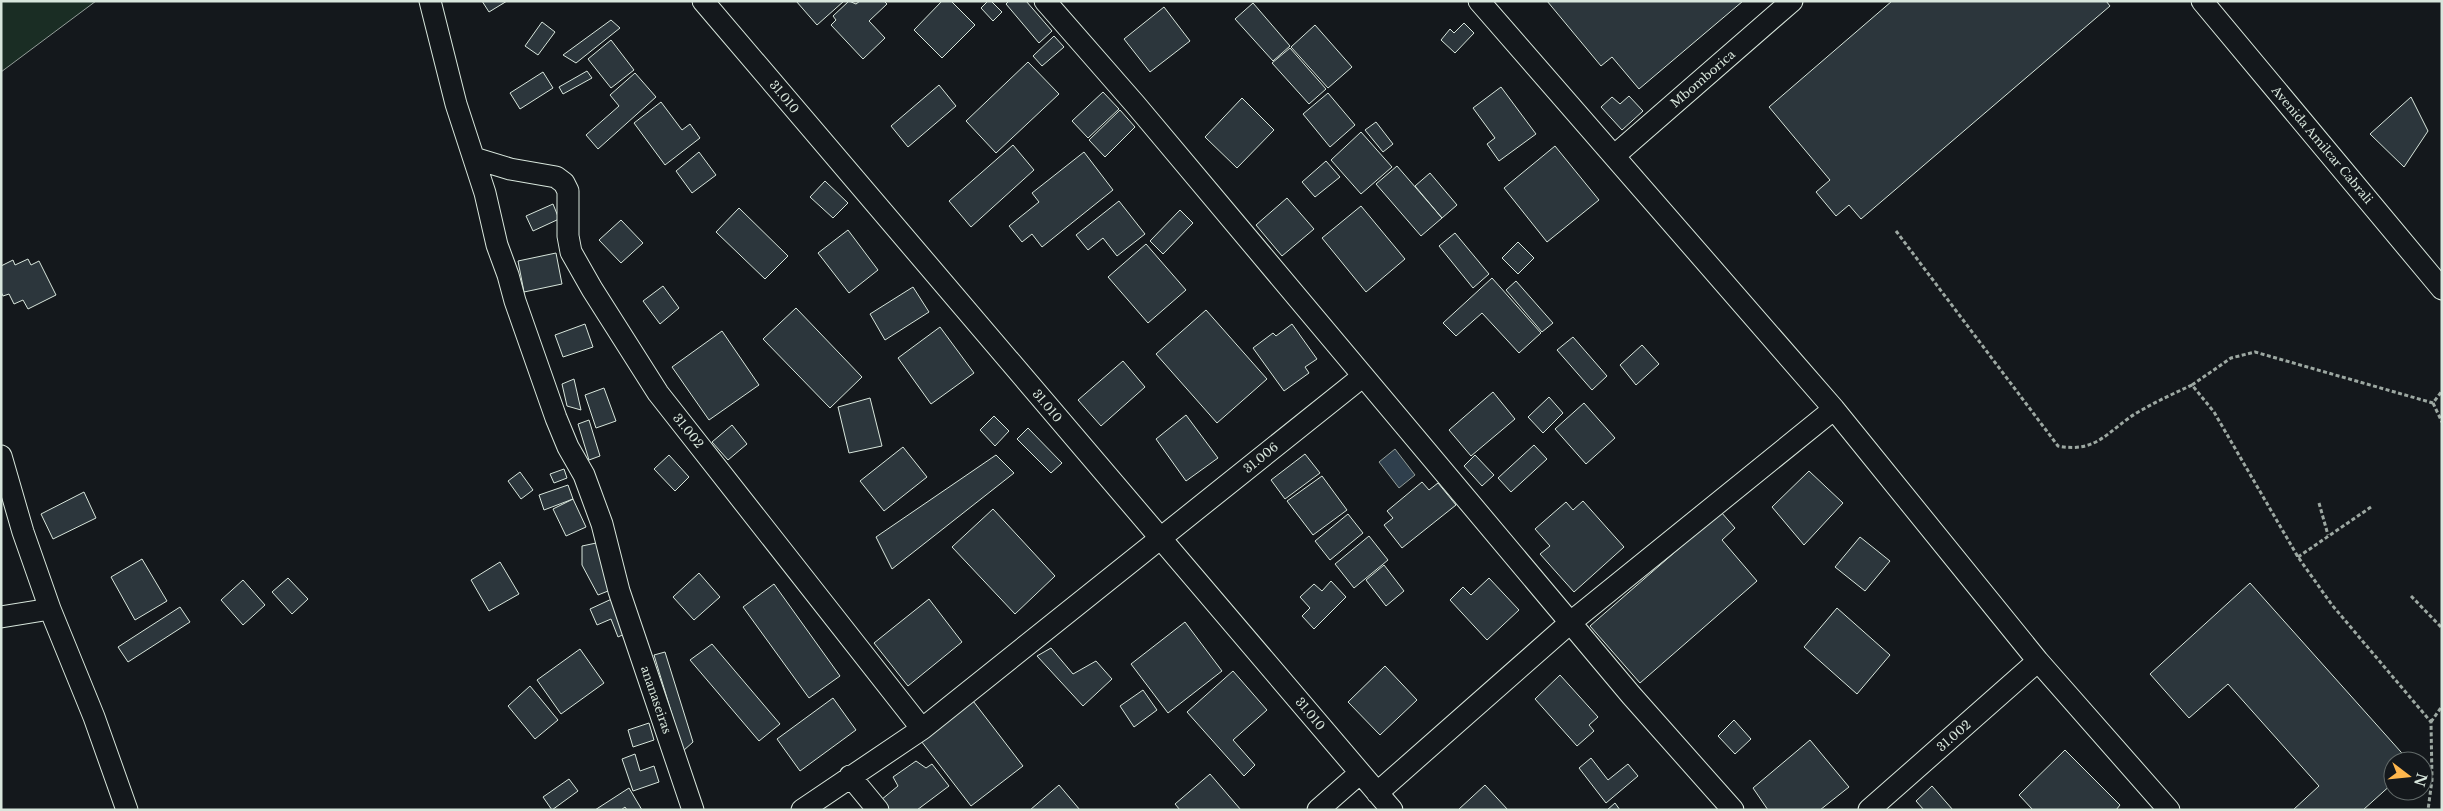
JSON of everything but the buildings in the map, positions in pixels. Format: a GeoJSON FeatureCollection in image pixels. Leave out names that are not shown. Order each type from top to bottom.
{"type":"FeatureCollection","features":[{"type":"Feature","properties":{"kind":"street","name":"ananaseiras"},"geometry":{"type":"LineString","coordinates":[[430,1],[456,104],[474,158],[515,301],[556,418],[568,447],[584,475],[602,524],[619,591],[693,810]]}},
{"type":"Feature","properties":{"kind":"street","name":"31.010"},"geometry":{"type":"LineString","coordinates":[[702,1],[1392,810]]}},
{"type":"Feature","properties":{"kind":"street"},"geometry":{"type":"LineString","coordinates":[[1045,1],[1135,104],[1362,377],[1631,695],[1733,810]]}},
{"type":"Feature","properties":{"kind":"street"},"geometry":{"type":"LineString","coordinates":[[1479,1],[1834,409],[2038,661],[2169,810]]}},
{"type":"Feature","properties":{"kind":"street","name":"Mbomborica"},"geometry":{"type":"LineString","coordinates":[[1614,156],[1792,1]]}},
{"type":"Feature","properties":{"kind":"street","name":"Avenida Amilcar Cabrali"},"geometry":{"type":"LineString","coordinates":[[2202,1],[2442,289]]}},
{"type":"Feature","properties":{"kind":"street","name":"31.002"},"geometry":{"type":"LineString","coordinates":[[474,158],[510,169],[556,177],[564,183],[568,192],[568,236],[571,252],[592,289],[658,392],[922,729]]}},
{"type":"Feature","properties":{"kind":"street","name":"31.006"},"geometry":{"type":"LineString","coordinates":[[802,810],[922,729],[1362,377]]}},
{"type":"Feature","properties":{"kind":"street"},"geometry":{"type":"LineString","coordinates":[[1377,793],[1571,622],[1834,409]]}},
{"type":"Feature","properties":{"kind":"street"},"geometry":{"type":"LineString","coordinates":[[1,456],[23,532],[50,609],[94,717],[127,810]]}},
{"type":"Feature","properties":{"kind":"street"},"geometry":{"type":"LineString","coordinates":[[1,616],[50,609]]}},
{"type":"Feature","properties":{"kind":"street","name":"31.002"},"geometry":{"type":"LineString","coordinates":[[1869,810],[2038,661]]}},
{"type":"Feature","properties":{"kind":"street"},"geometry":{"type":"LineString","coordinates":[[1318,810],[1360,773]]}},
{"type":"Feature","properties":{"kind":"street"},"geometry":{"type":"LineString","coordinates":[[850,776],[878,810]]}},
{"type":"Feature","properties":{"kind":"path"},"geometry":{"type":"LineString","coordinates":[[1896,231],[2058,446],[2076,449],[2103,438],[2138,412],[2192,385],[2231,358],[2255,352],[2433,403],[2442,422]]}},
{"type":"Feature","properties":{"kind":"path"},"geometry":{"type":"LineString","coordinates":[[2192,385],[2214,412],[2298,557],[2332,605],[2430,722],[2432,780],[2428,810]]}},
{"type":"Feature","properties":{"kind":"path"},"geometry":{"type":"LineString","coordinates":[[2433,403],[2442,391]]}},
{"type":"Feature","properties":{"kind":"path"},"geometry":{"type":"LineString","coordinates":[[2319,503],[2328,535]]}},
{"type":"Feature","properties":{"kind":"path"},"geometry":{"type":"LineString","coordinates":[[2298,557],[2371,507]]}},
{"type":"Feature","properties":{"kind":"path"},"geometry":{"type":"LineString","coordinates":[[2411,596],[2442,628]]}},
{"type":"Feature","properties":{"kind":"path"},"geometry":{"type":"LineString","coordinates":[[2430,722],[2442,706]]}},
{"type":"Feature","properties":{"kind":"green space"},"geometry":{"type":"Polygon","coordinates":[[[1,1],[96,1],[1,72],[1,1]]]}},
{"type":"Feature","properties":{"kind":"water"},"geometry":{"type":"Polygon","coordinates":[[[1395,449],[1415,475],[1399,488],[1379,462],[1395,449]]]}}]}
